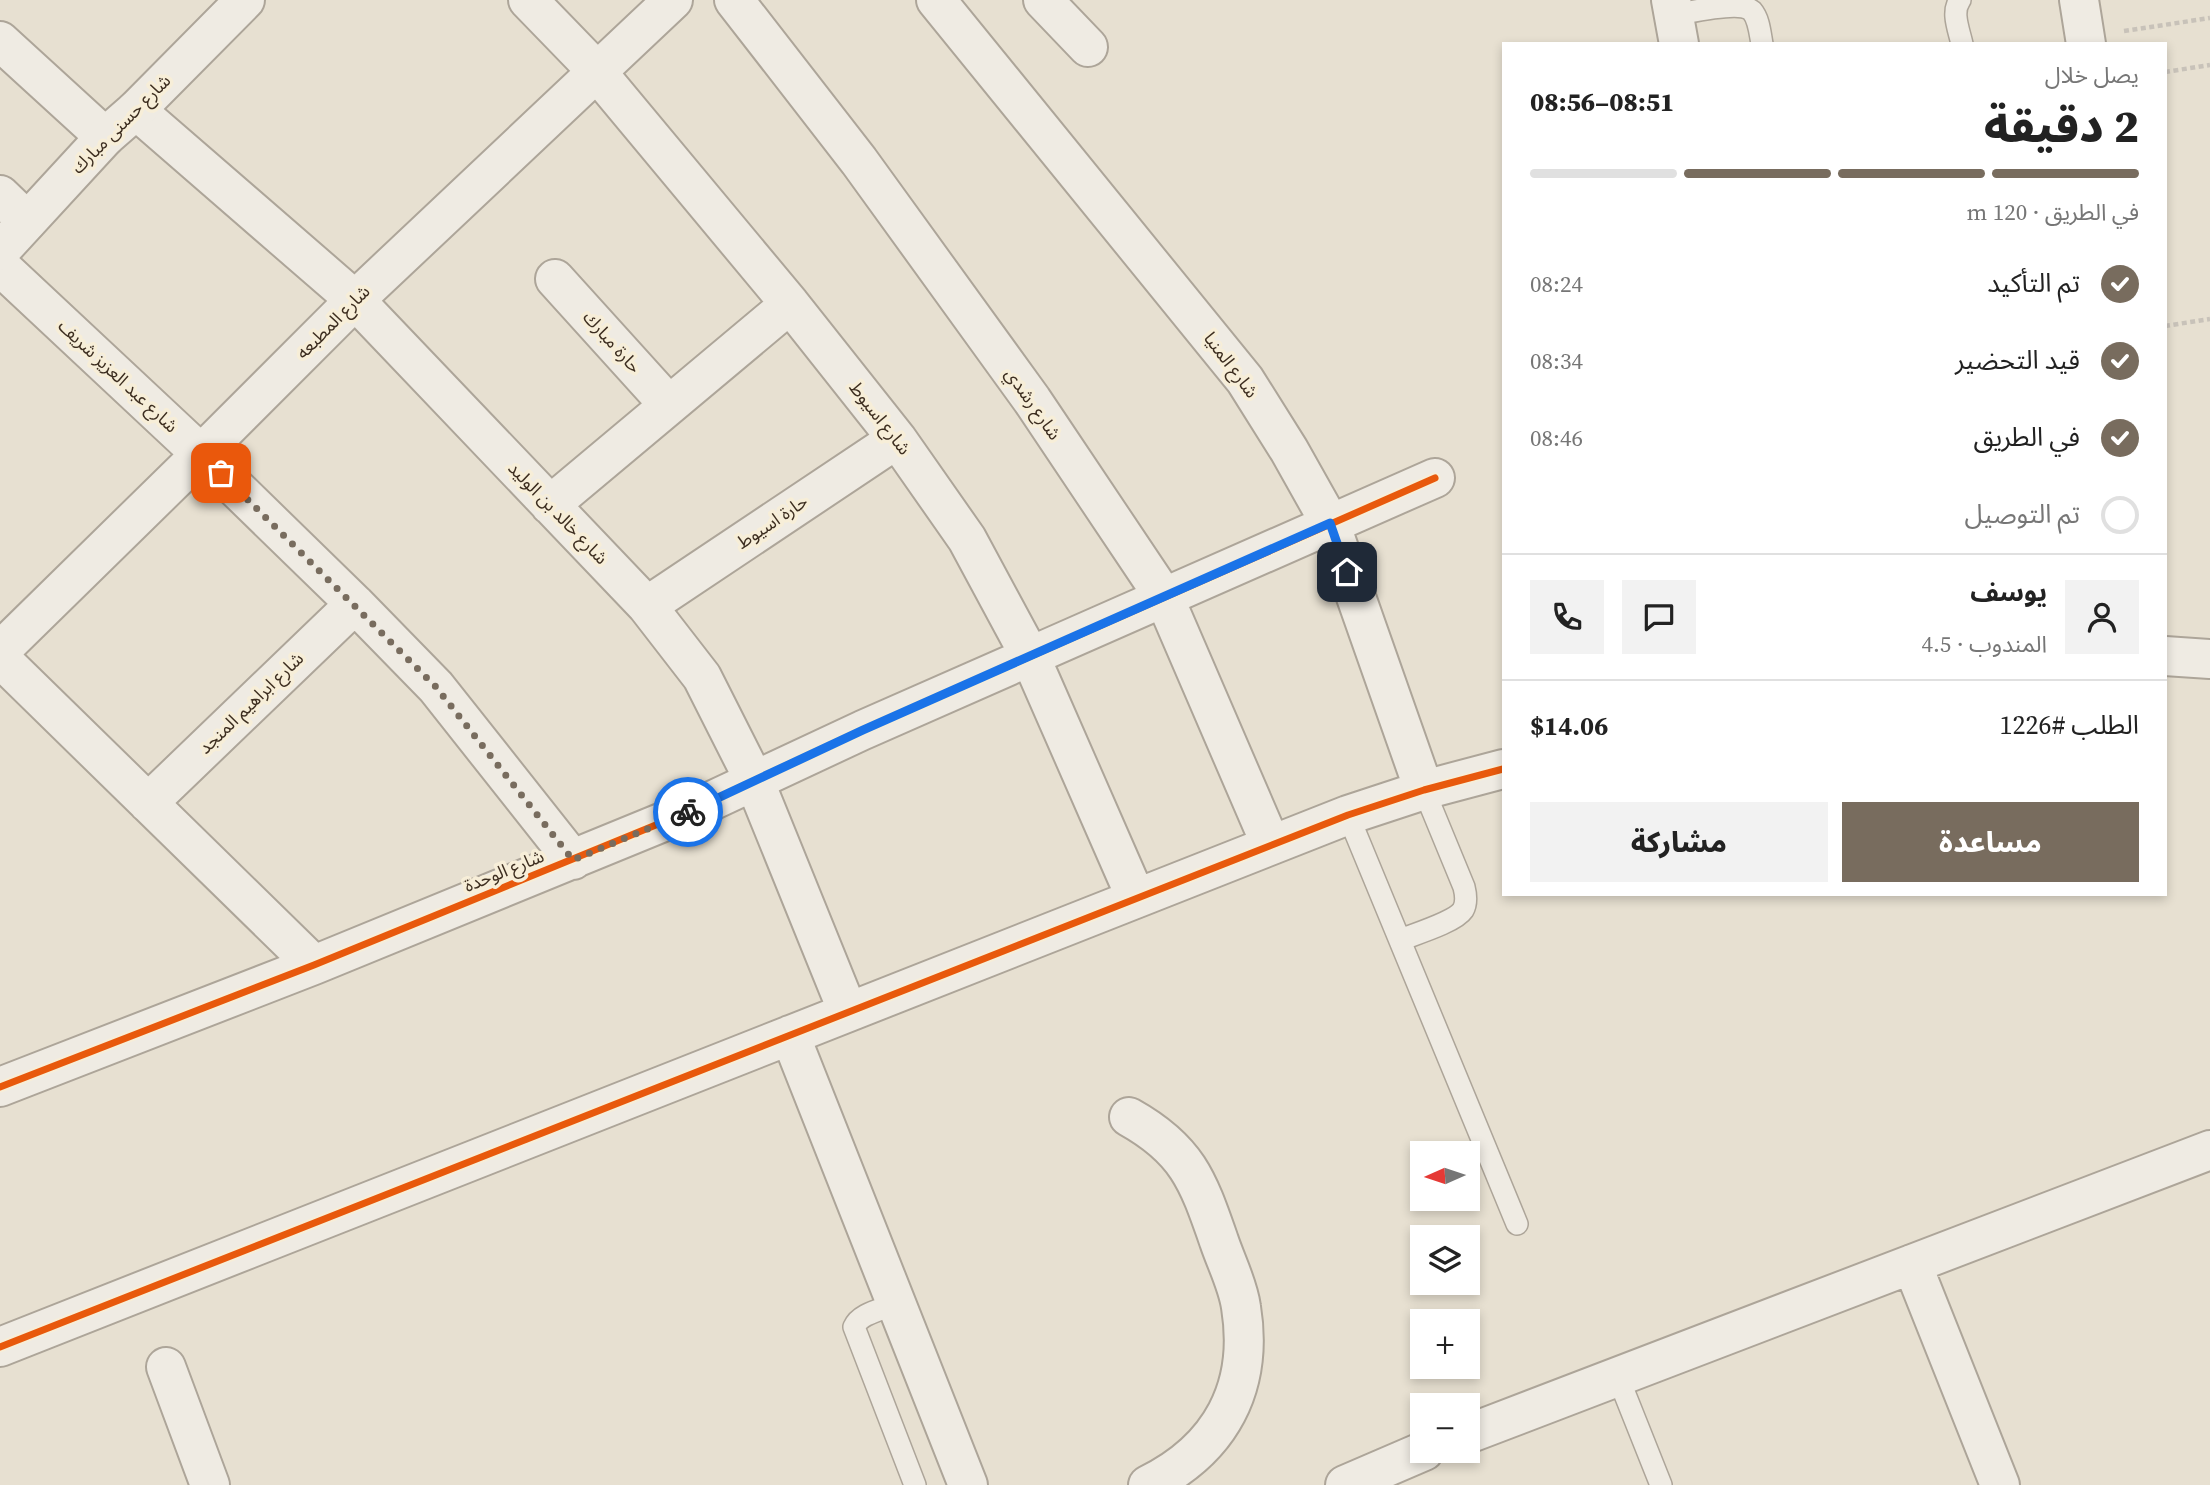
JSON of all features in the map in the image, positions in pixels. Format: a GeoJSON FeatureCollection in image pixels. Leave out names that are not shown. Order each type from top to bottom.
{"type":"FeatureCollection","features":[{"type":"Feature","properties":{"kind":"street","name":"شارع حسنى مبارك"},"geometry":{"type":"LineString","coordinates":[[0,251],[105,137],[136,110],[245,0]]}},
{"type":"Feature","properties":{"kind":"street","name":"شارع اسيوط"},"geometry":{"type":"LineString","coordinates":[[528,0],[597,72],[790,304],[897,439],[967,539],[1030,656],[1136,898]]}},
{"type":"Feature","properties":{"kind":"street","name":"شارع المطبعه"},"geometry":{"type":"LineString","coordinates":[[0,651],[355,300],[673,0]]}},
{"type":"Feature","properties":{"kind":"street","name":"شارع رشدي"},"geometry":{"type":"LineString","coordinates":[[734,0],[859,161],[1032,400],[1164,597],[1271,845]]}},
{"type":"Feature","properties":{"kind":"street","name":"شارع المنيا"},"geometry":{"type":"LineString","coordinates":[[936,0],[1245,380],[1289,450],[1330,523],[1424,790]]}},
{"type":"Feature","properties":{"kind":"street"},"geometry":{"type":"LineString","coordinates":[[1043,0],[1088,47]]}},
{"type":"Feature","properties":{"kind":"street"},"geometry":{"type":"LineString","coordinates":[[2079,0],[2085,41]]}},
{"type":"Feature","properties":{"kind":"street"},"geometry":{"type":"LineString","coordinates":[[0,41],[105,137]]}},
{"type":"Feature","properties":{"kind":"street","name":"شارع خالد بن الوليد"},"geometry":{"type":"LineString","coordinates":[[136,110],[355,300],[647,606],[702,677],[754,780],[848,1012]]}},
{"type":"Feature","properties":{"kind":"street"},"geometry":{"type":"LineString","coordinates":[[0,195],[27,221]]}},
{"type":"Feature","properties":{"kind":"street","name":"شارع عبد العزيز شريف"},"geometry":{"type":"LineString","coordinates":[[0,266],[201,454],[436,687],[573,860]]}},
{"type":"Feature","properties":{"kind":"street","name":"حارة مبارك"},"geometry":{"type":"LineString","coordinates":[[555,279],[669,405]]}},
{"type":"Feature","properties":{"kind":"street"},"geometry":{"type":"LineString","coordinates":[[551,505],[790,304]]}},
{"type":"Feature","properties":{"kind":"street","name":"حارة اسيوط"},"geometry":{"type":"LineString","coordinates":[[647,606],[897,439]]}},
{"type":"Feature","properties":{"kind":"street","name":"شارع الوحدة"},"geometry":{"type":"LineString","coordinates":[[0,1087],[314,965],[691,811],[1030,656],[1435,478]]}},
{"type":"Feature","properties":{"kind":"street","name":"شارع ابراهيم المنجد"},"geometry":{"type":"LineString","coordinates":[[148,803],[355,604]]}},
{"type":"Feature","properties":{"kind":"street"},"geometry":{"type":"LineString","coordinates":[[2167,656],[2210,659]]}},
{"type":"Feature","properties":{"kind":"street"},"geometry":{"type":"LineString","coordinates":[[0,658],[314,965]]}},
{"type":"Feature","properties":{"kind":"street"},"geometry":{"type":"LineString","coordinates":[[0,1346],[1348,815],[1424,790],[1502,769]]}},
{"type":"Feature","properties":{"kind":"street"},"geometry":{"type":"LineString","coordinates":[[790,1035],[968,1485]]}},
{"type":"Feature","properties":{"kind":"street"},"geometry":{"type":"LineString","coordinates":[[1129,1116],[1153,1130],[1173,1147],[1202,1192],[1241,1304],[1245,1348],[1237,1391],[1218,1429],[1188,1462],[1149,1485]]}},
{"type":"Feature","properties":{"kind":"street"},"geometry":{"type":"LineString","coordinates":[[1480,1429],[2210,1150]]}},
{"type":"Feature","properties":{"kind":"street"},"geometry":{"type":"LineString","coordinates":[[1912,1264],[2000,1485]]}},
{"type":"Feature","properties":{"kind":"street"},"geometry":{"type":"LineString","coordinates":[[166,1367],[210,1485]]}},
{"type":"Feature","properties":{"kind":"street"},"geometry":{"type":"LineString","coordinates":[[1345,1485],[1403,1466]]}},
{"type":"Feature","properties":{"kind":"lane"},"geometry":{"type":"LineString","coordinates":[[1960,0],[1956,5],[1956,15],[1962,42]]}},
{"type":"Feature","properties":{"kind":"lane"},"geometry":{"type":"LineString","coordinates":[[1675,20],[1731,6],[1744,6],[1754,13],[1761,42]]}},
{"type":"Feature","properties":{"kind":"lane"},"geometry":{"type":"LineString","coordinates":[[1400,940],[1453,918],[1463,910],[1466,899],[1464,887],[1424,790]]}},
{"type":"Feature","properties":{"kind":"lane"},"geometry":{"type":"LineString","coordinates":[[1348,815],[1517,1224]]}},
{"type":"Feature","properties":{"kind":"lane"},"geometry":{"type":"LineString","coordinates":[[895,1304],[856,1321],[854,1328],[915,1485]]}},
{"type":"Feature","properties":{"kind":"lane"},"geometry":{"type":"LineString","coordinates":[[1618,1377],[1661,1485]]}},
{"type":"Feature","properties":{"kind":"path"},"geometry":{"type":"LineString","coordinates":[[2085,41],[2210,18]]}},
{"type":"Feature","properties":{"kind":"path"},"geometry":{"type":"LineString","coordinates":[[2167,72],[2210,65]]}},
{"type":"Feature","properties":{"kind":"path"},"geometry":{"type":"LineString","coordinates":[[2167,326],[2210,319]]}},
{"type":"Feature","properties":{"kind":"cycle path"},"geometry":{"type":"LineString","coordinates":[[0,1087],[314,965],[690,811],[863,730],[1435,478]]}},
{"type":"Feature","properties":{"kind":"cycle path"},"geometry":{"type":"LineString","coordinates":[[0,1347],[1348,815],[1424,790],[1502,769]]}},
{"type":"Feature","properties":{"kind":"way so far"},"geometry":{"type":"LineString","coordinates":[[221,473],[436,687],[573,860],[688,812]]}},
{"type":"Feature","properties":{"kind":"route"},"geometry":{"type":"LineString","coordinates":[[688,812],[863,730],[1330,523],[1347,572]]}}]}
